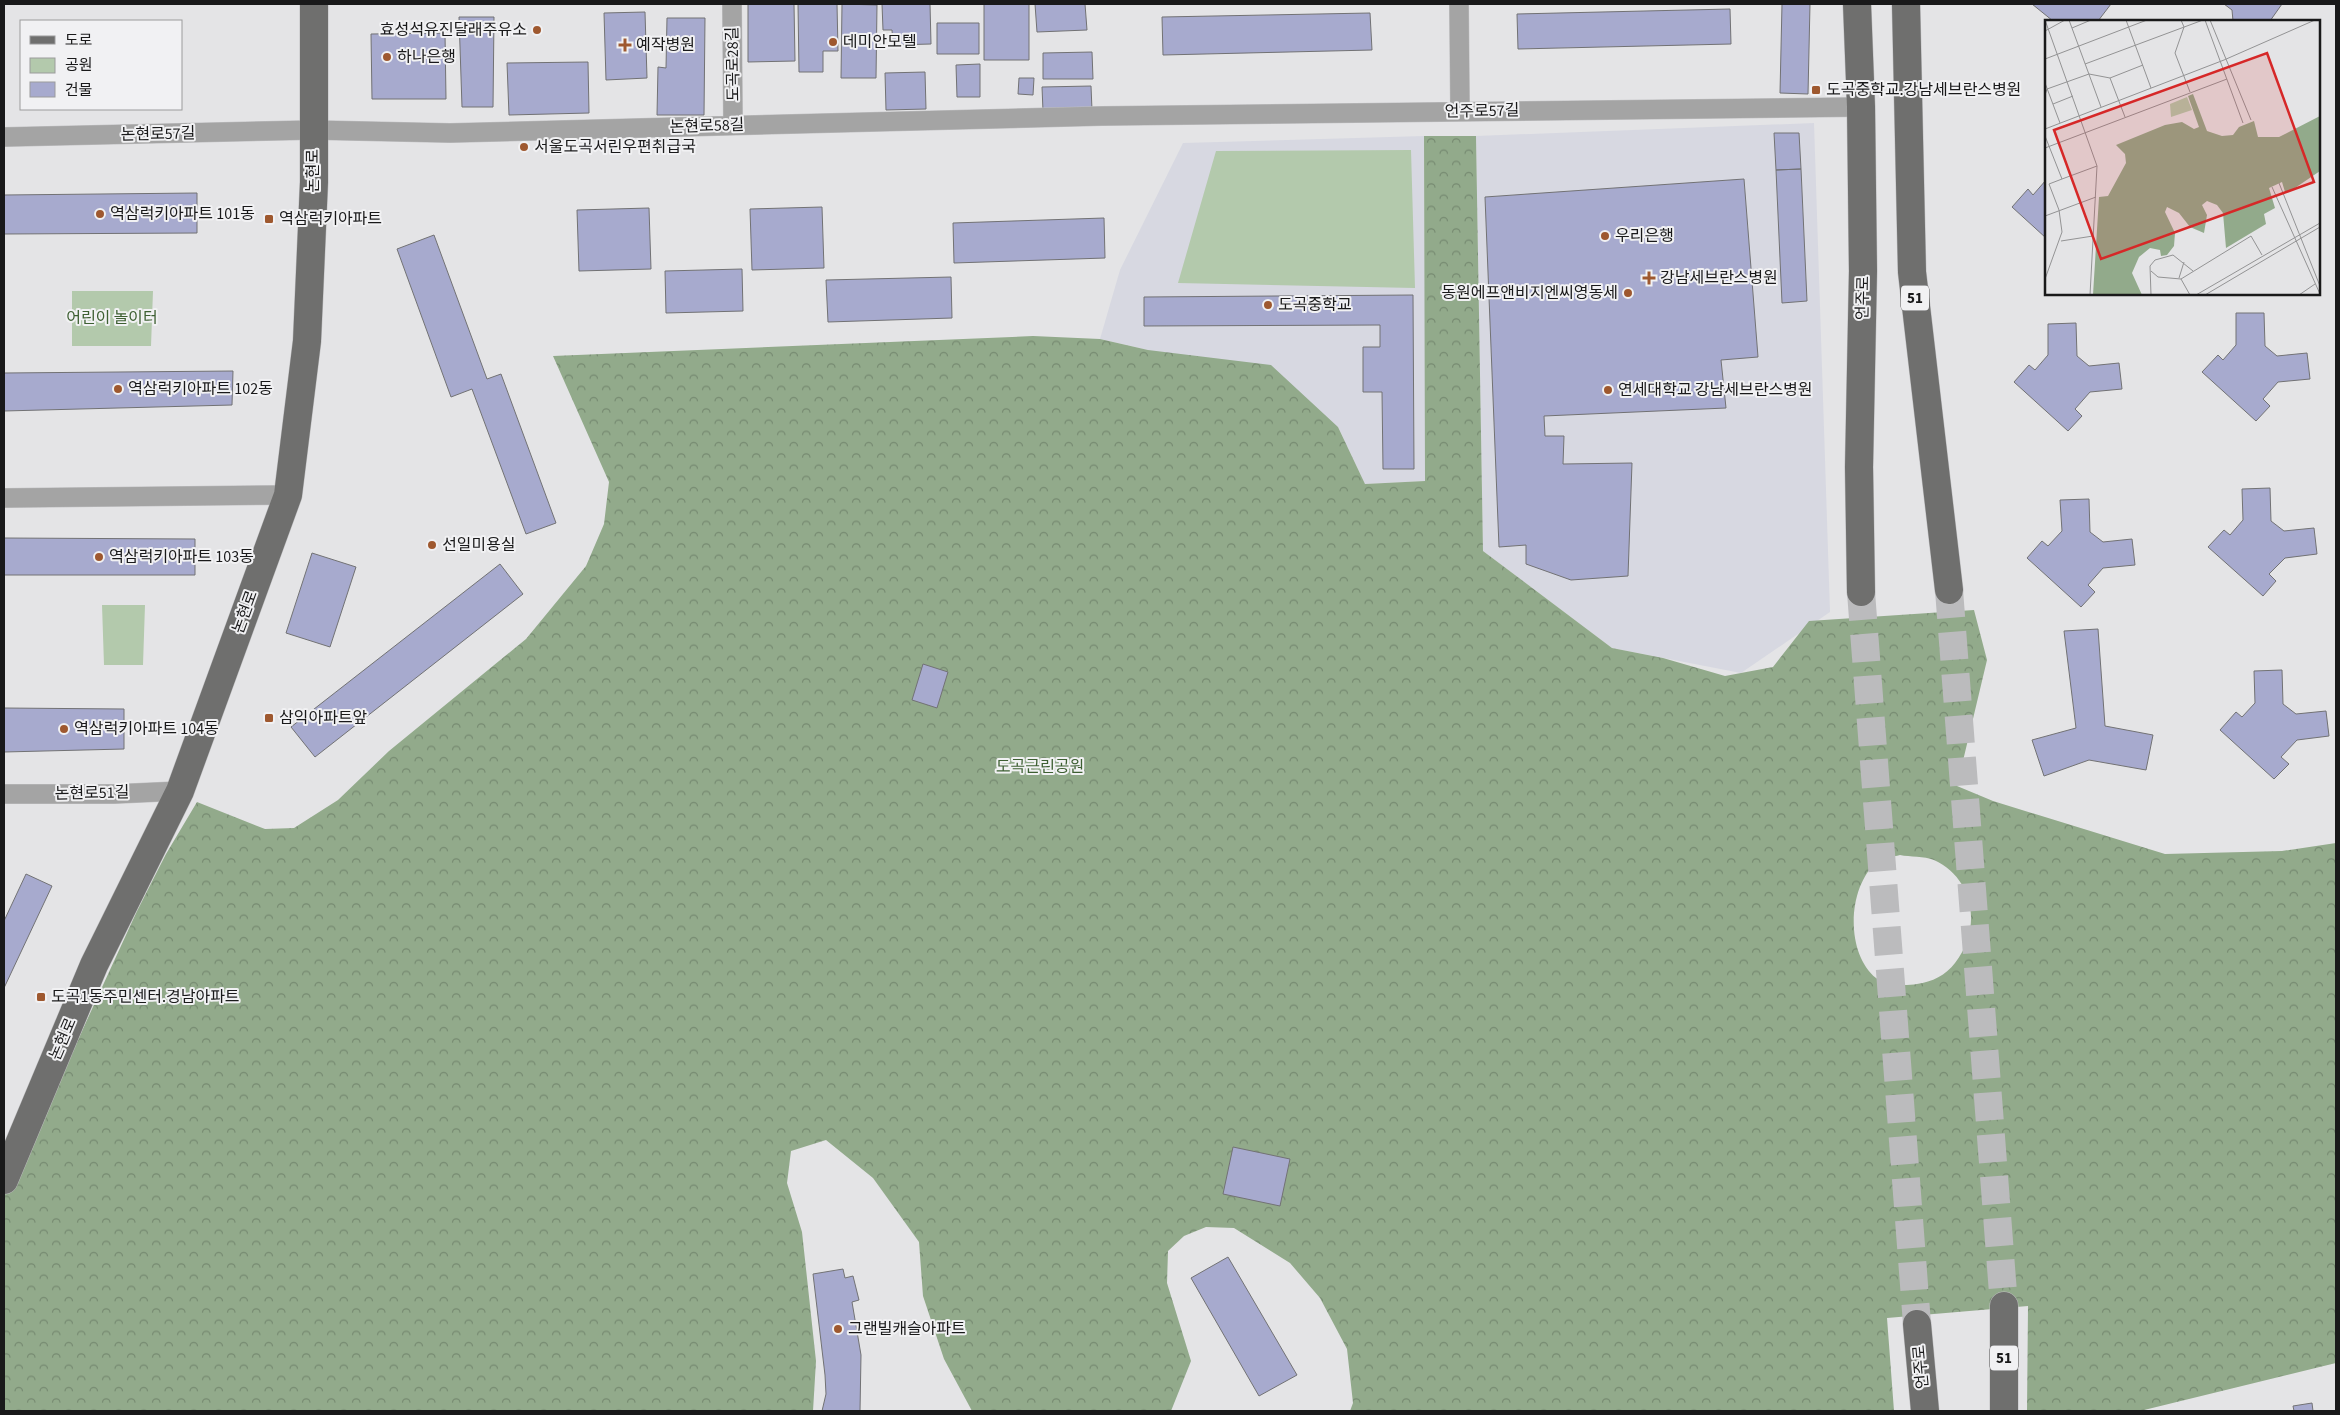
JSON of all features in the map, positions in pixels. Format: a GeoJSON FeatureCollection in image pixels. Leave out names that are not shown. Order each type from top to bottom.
{"type":"FeatureCollection","features":[{"type":"Feature","properties":{"kind":"main road","name":"논현로"},"geometry":{"type":"LineString","coordinates":[[6,1168],[94,965],[180,791],[288,495],[307,341],[314,182],[314,4]]}},
{"type":"Feature","properties":{"kind":"main road","name":"언주로"},"geometry":{"type":"LineString","coordinates":[[1857,4],[1861,107],[1863,271],[1859,467],[1861,592]]}},
{"type":"Feature","properties":{"kind":"main road","name":"51"},"geometry":{"type":"LineString","coordinates":[[1906,4],[1912,272],[1949,590]]}},
{"type":"Feature","properties":{"kind":"main road","name":"51"},"geometry":{"type":"LineString","coordinates":[[2004,1306],[2004,1411]]}},
{"type":"Feature","properties":{"kind":"main road","name":"언주로"},"geometry":{"type":"LineString","coordinates":[[1916,1324],[1925,1411]]}},
{"type":"Feature","properties":{"kind":"street","name":"도곡로28길"},"geometry":{"type":"LineString","coordinates":[[732,4],[733,125]]}},
{"type":"Feature","properties":{"kind":"street"},"geometry":{"type":"LineString","coordinates":[[1459,4],[1460,111]]}},
{"type":"Feature","properties":{"kind":"street","name":"언주로57길"},"geometry":{"type":"LineString","coordinates":[[1102,116],[1861,107]]}},
{"type":"Feature","properties":{"kind":"street","name":"논현로58길"},"geometry":{"type":"LineString","coordinates":[[313,130],[450,133],[1102,116]]}},
{"type":"Feature","properties":{"kind":"street","name":"논현로57길"},"geometry":{"type":"LineString","coordinates":[[4,137],[313,130]]}},
{"type":"Feature","properties":{"kind":"street"},"geometry":{"type":"LineString","coordinates":[[4,498],[288,495]]}},
{"type":"Feature","properties":{"kind":"street","name":"논현로51길"},"geometry":{"type":"LineString","coordinates":[[4,794],[114,794],[180,791]]}},
{"type":"Feature","properties":{"kind":"shaded area","name":"강남세브란스병원"},"geometry":{"type":"Polygon","coordinates":[[[1814,123],[1830,612],[1741,673],[1612,648],[1483,551],[1476,136],[1814,123]]]}},
{"type":"Feature","properties":{"kind":"shaded area","name":"도곡중학교"},"geometry":{"type":"Polygon","coordinates":[[[1424,136],[1426,481],[1365,484],[1338,427],[1148,350],[1100,339],[1120,270],[1183,143],[1424,136]]]}},
{"type":"Feature","properties":{"kind":"green space","name":"도곡근린공원"},"geometry":{"type":"Polygon","coordinates":[[[1424,136],[1476,136],[1483,551],[1612,648],[1663,658],[1725,676],[1773,667],[1809,621],[1974,610],[1987,660],[1957,786],[1993,801],[2165,854],[2282,851],[2336,843],[2336,1363],[2140,1411],[2027,1411],[2028,1306],[1887,1318],[1894,1411],[1350,1411],[1353,1403],[1347,1349],[1320,1298],[1290,1263],[1234,1228],[1206,1227],[1184,1236],[1168,1251],[1167,1283],[1191,1361],[1171,1411],[972,1411],[944,1359],[923,1296],[919,1242],[873,1178],[826,1140],[791,1151],[787,1183],[802,1232],[816,1361],[813,1411],[4,1411],[4,1196],[137,911],[166,854],[197,802],[265,829],[294,828],[338,800],[389,751],[526,639],[586,566],[604,524],[609,482],[553,356],[1033,336],[1100,339],[1148,350],[1271,365],[1338,427],[1365,484],[1425,481],[1424,136]],[[1900,855],[1878,861],[1868,872],[1860,886],[1854,920],[1855,937],[1859,953],[1866,967],[1876,978],[1890,984],[1912,985],[1928,982],[1938,977],[1955,963],[1964,950],[1969,935],[1970,906],[1966,892],[1948,868],[1934,860],[1900,855]]]}},
{"type":"Feature","properties":{"kind":"green space"},"geometry":{"type":"Polygon","coordinates":[[[1411,150],[1415,288],[1178,283],[1216,151],[1411,150]]]}},
{"type":"Feature","properties":{"kind":"green space","name":"어린이 놀이터"},"geometry":{"type":"Polygon","coordinates":[[[72,291],[153,291],[151,346],[72,346],[72,291]]]}},
{"type":"Feature","properties":{"kind":"green space"},"geometry":{"type":"Polygon","coordinates":[[[102,605],[145,605],[143,665],[104,665],[102,605]]]}},
{"type":"Feature","properties":{"kind":"building"},"geometry":{"type":"Polygon","coordinates":[[[748,4],[794,4],[795,61],[748,62],[748,4]]]}},
{"type":"Feature","properties":{"kind":"building"},"geometry":{"type":"Polygon","coordinates":[[[798,4],[837,4],[838,51],[823,51],[823,72],[799,72],[798,4]]]}},
{"type":"Feature","properties":{"kind":"building"},"geometry":{"type":"Polygon","coordinates":[[[842,4],[877,5],[876,78],[841,78],[842,4]]]}},
{"type":"Feature","properties":{"kind":"building"},"geometry":{"type":"Polygon","coordinates":[[[882,4],[930,4],[931,44],[893,45],[892,30],[883,30],[882,4]]]}},
{"type":"Feature","properties":{"kind":"building"},"geometry":{"type":"Polygon","coordinates":[[[984,4],[1029,4],[1029,60],[984,60],[984,4]]]}},
{"type":"Feature","properties":{"kind":"building"},"geometry":{"type":"Polygon","coordinates":[[[1035,4],[1085,4],[1087,30],[1037,32],[1035,4]]]}},
{"type":"Feature","properties":{"kind":"building"},"geometry":{"type":"Polygon","coordinates":[[[1782,4],[1810,4],[1808,94],[1780,93],[1782,4]]]}},
{"type":"Feature","properties":{"kind":"building"},"geometry":{"type":"Polygon","coordinates":[[[2032,4],[2111,4],[2099,20],[2052,20],[2032,4]]]}},
{"type":"Feature","properties":{"kind":"building"},"geometry":{"type":"Polygon","coordinates":[[[2224,4],[2282,4],[2271,20],[2233,20],[2232,10],[2224,4]]]}},
{"type":"Feature","properties":{"kind":"building"},"geometry":{"type":"Polygon","coordinates":[[[1730,9],[1731,44],[1518,49],[1517,14],[1730,9]]]}},
{"type":"Feature","properties":{"kind":"building"},"geometry":{"type":"Polygon","coordinates":[[[645,12],[647,78],[606,80],[604,13],[645,12]]]}},
{"type":"Feature","properties":{"kind":"building"},"geometry":{"type":"Polygon","coordinates":[[[1370,13],[1372,50],[1163,55],[1162,17],[1370,13]]]}},
{"type":"Feature","properties":{"kind":"building"},"geometry":{"type":"Polygon","coordinates":[[[459,17],[494,17],[493,107],[462,107],[459,17]]]}},
{"type":"Feature","properties":{"kind":"building"},"geometry":{"type":"Polygon","coordinates":[[[667,18],[705,18],[704,115],[657,115],[658,67],[666,68],[667,18]]]}},
{"type":"Feature","properties":{"kind":"building"},"geometry":{"type":"Polygon","coordinates":[[[937,23],[979,23],[979,54],[937,54],[937,23]]]}},
{"type":"Feature","properties":{"kind":"building"},"geometry":{"type":"Polygon","coordinates":[[[445,33],[446,99],[372,99],[371,34],[445,33]]]}},
{"type":"Feature","properties":{"kind":"building"},"geometry":{"type":"Polygon","coordinates":[[[1092,52],[1093,79],[1043,79],[1043,53],[1092,52]]]}},
{"type":"Feature","properties":{"kind":"building"},"geometry":{"type":"Polygon","coordinates":[[[588,62],[589,113],[509,115],[507,63],[588,62]]]}},
{"type":"Feature","properties":{"kind":"building"},"geometry":{"type":"Polygon","coordinates":[[[980,64],[980,97],[957,97],[956,65],[980,64]]]}},
{"type":"Feature","properties":{"kind":"building"},"geometry":{"type":"Polygon","coordinates":[[[925,72],[926,109],[886,110],[885,73],[925,72]]]}},
{"type":"Feature","properties":{"kind":"building"},"geometry":{"type":"Polygon","coordinates":[[[1019,78],[1034,78],[1033,95],[1018,94],[1019,78]]]}},
{"type":"Feature","properties":{"kind":"building"},"geometry":{"type":"Polygon","coordinates":[[[1091,86],[1092,110],[1043,111],[1042,87],[1091,86]]]}},
{"type":"Feature","properties":{"kind":"building"},"geometry":{"type":"Polygon","coordinates":[[[1774,133],[1799,133],[1801,169],[1776,170],[1774,133]]]}},
{"type":"Feature","properties":{"kind":"building"},"geometry":{"type":"Polygon","coordinates":[[[1801,169],[1807,301],[1782,303],[1776,170],[1801,169]]]}},
{"type":"Feature","properties":{"kind":"building","name":"연세대학교 강남세브란스병원"},"geometry":{"type":"Polygon","coordinates":[[[1744,179],[1758,357],[1721,360],[1726,408],[1544,416],[1545,436],[1564,436],[1563,464],[1632,463],[1628,576],[1571,580],[1526,564],[1526,545],[1499,547],[1485,197],[1744,179]]]}},
{"type":"Feature","properties":{"kind":"building"},"geometry":{"type":"Polygon","coordinates":[[[2045,181],[2045,237],[2012,207],[2028,189],[2033,195],[2045,181]]]}},
{"type":"Feature","properties":{"kind":"building","name":"역삼럭키아파트 101동"},"geometry":{"type":"Polygon","coordinates":[[[197,193],[197,233],[4,234],[4,195],[197,193]]]}},
{"type":"Feature","properties":{"kind":"building"},"geometry":{"type":"Polygon","coordinates":[[[822,207],[824,268],[752,270],[750,209],[822,207]]]}},
{"type":"Feature","properties":{"kind":"building"},"geometry":{"type":"Polygon","coordinates":[[[649,208],[651,269],[579,271],[577,210],[649,208]]]}},
{"type":"Feature","properties":{"kind":"building"},"geometry":{"type":"Polygon","coordinates":[[[1104,218],[1105,258],[954,263],[953,223],[1104,218]]]}},
{"type":"Feature","properties":{"kind":"building"},"geometry":{"type":"Polygon","coordinates":[[[434,235],[487,379],[501,374],[556,523],[526,534],[472,389],[451,397],[397,249],[434,235]]]}},
{"type":"Feature","properties":{"kind":"building"},"geometry":{"type":"Polygon","coordinates":[[[742,269],[743,311],[666,313],[665,271],[742,269]]]}},
{"type":"Feature","properties":{"kind":"building"},"geometry":{"type":"Polygon","coordinates":[[[951,277],[952,318],[828,322],[826,280],[951,277]]]}},
{"type":"Feature","properties":{"kind":"building"},"geometry":{"type":"Polygon","coordinates":[[[1413,295],[1414,469],[1383,469],[1382,392],[1363,392],[1363,347],[1380,347],[1380,325],[1144,326],[1144,297],[1413,295]]]}},
{"type":"Feature","properties":{"kind":"building"},"geometry":{"type":"Polygon","coordinates":[[[2236,313],[2264,313],[2265,346],[2277,356],[2307,353],[2310,379],[2278,382],[2263,399],[2270,406],[2256,421],[2202,372],[2218,355],[2223,360],[2236,345],[2236,313]]]}},
{"type":"Feature","properties":{"kind":"building"},"geometry":{"type":"Polygon","coordinates":[[[2076,323],[2077,356],[2089,366],[2119,363],[2122,389],[2090,392],[2075,409],[2082,416],[2068,431],[2014,382],[2029,365],[2035,370],[2048,355],[2048,324],[2076,323]]]}},
{"type":"Feature","properties":{"kind":"building","name":"역삼럭키아파트 102동"},"geometry":{"type":"Polygon","coordinates":[[[233,371],[232,405],[4,411],[4,373],[233,371]]]}},
{"type":"Feature","properties":{"kind":"building"},"geometry":{"type":"Polygon","coordinates":[[[2270,488],[2271,521],[2284,531],[2314,528],[2317,554],[2285,558],[2269,574],[2276,581],[2263,596],[2208,547],[2224,530],[2230,535],[2243,520],[2242,489],[2270,488]]]}},
{"type":"Feature","properties":{"kind":"building"},"geometry":{"type":"Polygon","coordinates":[[[2089,499],[2090,532],[2103,542],[2132,539],[2135,565],[2103,568],[2088,585],[2095,592],[2081,607],[2027,558],[2042,541],[2048,546],[2062,531],[2060,500],[2089,499]]]}},
{"type":"Feature","properties":{"kind":"building","name":"역삼럭키아파트 103동"},"geometry":{"type":"Polygon","coordinates":[[[4,538],[195,539],[195,575],[4,575],[4,538]]]}},
{"type":"Feature","properties":{"kind":"building"},"geometry":{"type":"Polygon","coordinates":[[[312,553],[356,567],[330,647],[286,633],[312,553]]]}},
{"type":"Feature","properties":{"kind":"building"},"geometry":{"type":"Polygon","coordinates":[[[500,564],[523,594],[315,757],[291,727],[500,564]]]}},
{"type":"Feature","properties":{"kind":"building"},"geometry":{"type":"Polygon","coordinates":[[[2098,629],[2105,726],[2153,735],[2146,770],[2089,760],[2044,776],[2032,740],[2076,728],[2064,631],[2098,629]]]}},
{"type":"Feature","properties":{"kind":"building"},"geometry":{"type":"Polygon","coordinates":[[[923,664],[948,672],[937,708],[912,700],[923,664]]]}},
{"type":"Feature","properties":{"kind":"building"},"geometry":{"type":"Polygon","coordinates":[[[2282,670],[2283,704],[2296,714],[2326,711],[2329,736],[2297,740],[2281,757],[2289,764],[2274,779],[2220,730],[2236,712],[2242,717],[2255,703],[2254,671],[2282,670]]]}},
{"type":"Feature","properties":{"kind":"building","name":"역삼럭키아파트 104동"},"geometry":{"type":"Polygon","coordinates":[[[4,708],[124,709],[124,749],[4,752],[4,708]]]}},
{"type":"Feature","properties":{"kind":"building"},"geometry":{"type":"Polygon","coordinates":[[[26,874],[52,886],[4,988],[4,921],[26,874]]]}},
{"type":"Feature","properties":{"kind":"building"},"geometry":{"type":"Polygon","coordinates":[[[1233,1147],[1290,1159],[1280,1206],[1223,1194],[1233,1147]]]}},
{"type":"Feature","properties":{"kind":"building"},"geometry":{"type":"Polygon","coordinates":[[[1228,1257],[1297,1375],[1259,1396],[1191,1278],[1228,1257]]]}},
{"type":"Feature","properties":{"kind":"building","name":"그랜빌캐슬아파트"},"geometry":{"type":"Polygon","coordinates":[[[843,1269],[845,1278],[853,1276],[859,1300],[852,1302],[861,1355],[860,1411],[822,1411],[826,1394],[825,1375],[813,1274],[843,1269]]]}},
{"type":"Feature","properties":{"kind":"building"},"geometry":{"type":"Polygon","coordinates":[[[2312,1403],[2313,1411],[2294,1411],[2293,1406],[2312,1403]]]}},
{"type":"Feature","properties":{"kind":"tunnel"},"geometry":{"type":"LineString","coordinates":[[1949,590],[2004,1306]]}},
{"type":"Feature","properties":{"kind":"tunnel"},"geometry":{"type":"LineString","coordinates":[[1861,592],[1917,1324]]}},
{"type":"Feature","properties":{"kind":"place","name":"효성석유진달래주유소"},"geometry":{"type":"Point","coordinates":[537,30]}},
{"type":"Feature","properties":{"kind":"place","name":"데미안모텔"},"geometry":{"type":"Point","coordinates":[833,42]}},
{"type":"Feature","properties":{"kind":"place","name":"예작병원"},"geometry":{"type":"Point","coordinates":[625,45]}},
{"type":"Feature","properties":{"kind":"place","name":"하나은행"},"geometry":{"type":"Point","coordinates":[387,57]}},
{"type":"Feature","properties":{"kind":"place","name":"도곡중학교.강남세브란스병원"},"geometry":{"type":"Point","coordinates":[1816,90]}},
{"type":"Feature","properties":{"kind":"place","name":"서울도곡서린우편취급국"},"geometry":{"type":"Point","coordinates":[524,147]}},
{"type":"Feature","properties":{"kind":"place","name":"역삼럭키아파트 101동"},"geometry":{"type":"Point","coordinates":[100,214]}},
{"type":"Feature","properties":{"kind":"place","name":"역삼럭키아파트"},"geometry":{"type":"Point","coordinates":[269,219]}},
{"type":"Feature","properties":{"kind":"place","name":"우리은행"},"geometry":{"type":"Point","coordinates":[1605,236]}},
{"type":"Feature","properties":{"kind":"place","name":"강남세브란스병원"},"geometry":{"type":"Point","coordinates":[1649,278]}},
{"type":"Feature","properties":{"kind":"place","name":"동원에프앤비지엔씨영동세"},"geometry":{"type":"Point","coordinates":[1628,293]}},
{"type":"Feature","properties":{"kind":"place","name":"도곡중학교"},"geometry":{"type":"Point","coordinates":[1268,305]}},
{"type":"Feature","properties":{"kind":"place","name":"역삼럭키아파트 102동"},"geometry":{"type":"Point","coordinates":[118,389]}},
{"type":"Feature","properties":{"kind":"place","name":"연세대학교 강남세브란스병원"},"geometry":{"type":"Point","coordinates":[1608,390]}},
{"type":"Feature","properties":{"kind":"place","name":"선일미용실"},"geometry":{"type":"Point","coordinates":[432,545]}},
{"type":"Feature","properties":{"kind":"place","name":"역삼럭키아파트 103동"},"geometry":{"type":"Point","coordinates":[99,557]}},
{"type":"Feature","properties":{"kind":"place","name":"삼익아파트앞"},"geometry":{"type":"Point","coordinates":[269,718]}},
{"type":"Feature","properties":{"kind":"place","name":"역삼럭키아파트 104동"},"geometry":{"type":"Point","coordinates":[64,729]}},
{"type":"Feature","properties":{"kind":"place","name":"도곡1동주민센터.경남아파트"},"geometry":{"type":"Point","coordinates":[41,997]}},
{"type":"Feature","properties":{"kind":"place","name":"그랜빌캐슬아파트"},"geometry":{"type":"Point","coordinates":[838,1329]}}]}
